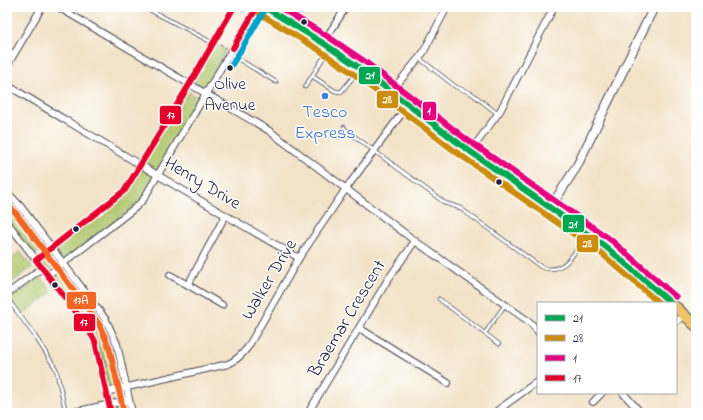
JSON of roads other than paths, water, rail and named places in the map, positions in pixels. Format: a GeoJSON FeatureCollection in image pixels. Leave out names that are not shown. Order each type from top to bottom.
{"type":"FeatureCollection","features":[{"type":"Feature","properties":{"kind":"main road"},"geometry":{"type":"LineString","coordinates":[[264,7],[360,68],[470,152],[627,264],[670,302]]}},
{"type":"Feature","properties":{"kind":"main road"},"geometry":{"type":"LineString","coordinates":[[677,309],[696,326]]}},
{"type":"Feature","properties":{"kind":"street"},"geometry":{"type":"LineString","coordinates":[[7,66],[42,7]]}},
{"type":"Feature","properties":{"kind":"street"},"geometry":{"type":"LineString","coordinates":[[58,7],[189,85],[255,122],[282,140],[415,241],[531,323],[537,331]]}},
{"type":"Feature","properties":{"kind":"street"},"geometry":{"type":"LineString","coordinates":[[36,260],[125,190],[189,85],[234,7]]}},
{"type":"Feature","properties":{"kind":"street"},"geometry":{"type":"LineString","coordinates":[[48,275],[136,207],[148,192],[257,7]]}},
{"type":"Feature","properties":{"kind":"street"},"geometry":{"type":"LineString","coordinates":[[327,46],[346,7]]}},
{"type":"Feature","properties":{"kind":"street"},"geometry":{"type":"LineString","coordinates":[[391,92],[419,58],[447,7]]}},
{"type":"Feature","properties":{"kind":"street"},"geometry":{"type":"LineString","coordinates":[[470,152],[498,114],[554,7]]}},
{"type":"Feature","properties":{"kind":"street"},"geometry":{"type":"LineString","coordinates":[[550,208],[577,166],[654,7]]}},
{"type":"Feature","properties":{"kind":"street"},"geometry":{"type":"LineString","coordinates":[[7,50],[14,54]]}},
{"type":"Feature","properties":{"kind":"street","name":"Henry Drive"},"geometry":{"type":"LineString","coordinates":[[7,85],[158,174],[225,216],[299,258]]}},
{"type":"Feature","properties":{"kind":"street","name":"Walker Drive"},"geometry":{"type":"LineString","coordinates":[[106,392],[235,361],[242,356],[299,258],[408,105]]}},
{"type":"Feature","properties":{"kind":"street"},"geometry":{"type":"LineString","coordinates":[[7,192],[64,263],[109,324],[117,344],[132,413]]}},
{"type":"Feature","properties":{"kind":"street"},"geometry":{"type":"LineString","coordinates":[[188,285],[225,216]]}},
{"type":"Feature","properties":{"kind":"street"},"geometry":{"type":"LineString","coordinates":[[7,222],[86,325],[95,341],[111,413]]}},
{"type":"Feature","properties":{"kind":"street","name":"Braemar Crescent"},"geometry":{"type":"LineString","coordinates":[[308,413],[387,281],[415,241]]}},
{"type":"Feature","properties":{"kind":"street"},"geometry":{"type":"LineString","coordinates":[[7,294],[42,268]]}},
{"type":"Feature","properties":{"kind":"street"},"geometry":{"type":"LineString","coordinates":[[170,275],[222,305]]}},
{"type":"Feature","properties":{"kind":"street"},"geometry":{"type":"LineString","coordinates":[[677,321],[684,315]]}},
{"type":"Feature","properties":{"kind":"street"},"geometry":{"type":"LineString","coordinates":[[359,328],[448,383]]}},
{"type":"Feature","properties":{"kind":"street"},"geometry":{"type":"LineString","coordinates":[[494,413],[537,382]]}},
{"type":"Feature","properties":{"kind":"street"},"geometry":{"type":"LineString","coordinates":[[593,402],[601,394]]}},
{"type":"Feature","properties":{"kind":"street"},"geometry":{"type":"LineString","coordinates":[[623,394],[641,413]]}},
{"type":"Feature","properties":{"kind":"street"},"geometry":{"type":"LineString","coordinates":[[69,413],[129,400]]}},
{"type":"Feature","properties":{"kind":"lane"},"geometry":{"type":"LineString","coordinates":[[144,7],[214,42]]}},
{"type":"Feature","properties":{"kind":"lane"},"geometry":{"type":"LineString","coordinates":[[305,87],[327,46]]}},
{"type":"Feature","properties":{"kind":"lane"},"geometry":{"type":"LineString","coordinates":[[230,52],[276,82]]}},
{"type":"Feature","properties":{"kind":"lane"},"geometry":{"type":"LineString","coordinates":[[419,58],[456,87],[471,93],[498,114]]}},
{"type":"Feature","properties":{"kind":"lane"},"geometry":{"type":"LineString","coordinates":[[312,76],[335,91],[341,92],[360,68]]}},
{"type":"Feature","properties":{"kind":"lane"},"geometry":{"type":"LineString","coordinates":[[344,127],[445,203],[460,208],[541,267],[553,270],[566,263],[587,234]]}},
{"type":"Feature","properties":{"kind":"lane"},"geometry":{"type":"LineString","coordinates":[[7,298],[35,336],[56,369],[66,413]]}},
{"type":"Feature","properties":{"kind":"lane"},"geometry":{"type":"LineString","coordinates":[[439,299],[499,344]]}},
{"type":"Feature","properties":{"kind":"lane"},"geometry":{"type":"LineString","coordinates":[[485,333],[505,305]]}},
{"type":"Feature","properties":{"kind":"place","name":"Olive Avenue"},"geometry":{"type":"Point","coordinates":[230,68]}},
{"type":"Feature","properties":{"kind":"place","name":"Tesco Express"},"geometry":{"type":"Point","coordinates":[325,96]}}]}
